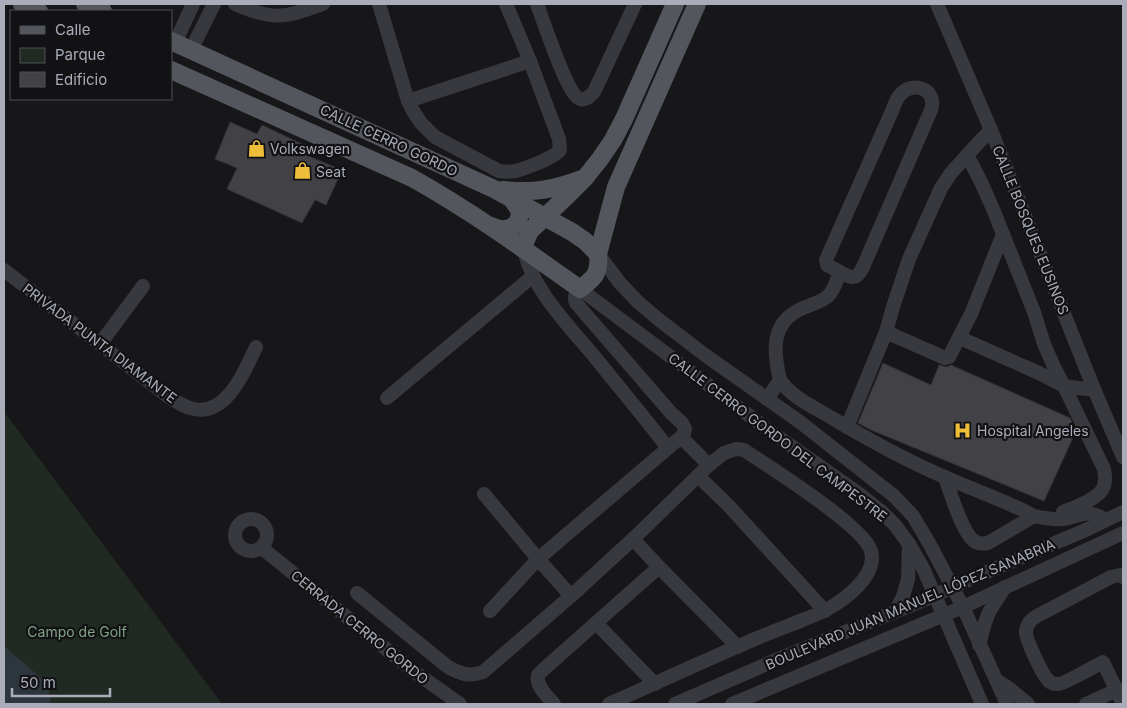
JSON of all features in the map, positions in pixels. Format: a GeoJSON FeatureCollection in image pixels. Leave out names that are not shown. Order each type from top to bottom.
{"type":"FeatureCollection","features":[{"type":"Feature","properties":{"kind":"main road"},"geometry":{"type":"LineString","coordinates":[[22,4],[37,10]]}},
{"type":"Feature","properties":{"kind":"main road"},"geometry":{"type":"LineString","coordinates":[[524,249],[530,231],[585,178],[600,159],[616,133],[675,4]]}},
{"type":"Feature","properties":{"kind":"main road"},"geometry":{"type":"LineString","coordinates":[[577,294],[595,276],[598,267],[598,254],[616,187],[696,4]]}},
{"type":"Feature","properties":{"kind":"main road","name":"CALLE CERRO GORDO"},"geometry":{"type":"LineString","coordinates":[[179,44],[494,189],[572,232],[598,254]]}},
{"type":"Feature","properties":{"kind":"main road","name":"CALLE CERRO GORDO"},"geometry":{"type":"LineString","coordinates":[[172,70],[412,178],[439,193],[524,249]]}},
{"type":"Feature","properties":{"kind":"main road"},"geometry":{"type":"LineString","coordinates":[[494,189],[525,192],[536,191],[560,187],[585,178]]}},
{"type":"Feature","properties":{"kind":"main road"},"geometry":{"type":"LineString","coordinates":[[491,226],[505,230],[512,227],[519,220],[520,211],[511,198]]}},
{"type":"Feature","properties":{"kind":"main road","name":"CALLE CERRO GORDO DEL CAMPESTRE"},"geometry":{"type":"LineString","coordinates":[[524,249],[577,294]]}},
{"type":"Feature","properties":{"kind":"street"},"geometry":{"type":"LineString","coordinates":[[179,44],[193,4]]}},
{"type":"Feature","properties":{"kind":"street"},"geometry":{"type":"LineString","coordinates":[[179,44],[214,4]]}},
{"type":"Feature","properties":{"kind":"street"},"geometry":{"type":"LineString","coordinates":[[235,4],[256,12],[277,16],[294,14],[321,4]]}},
{"type":"Feature","properties":{"kind":"street"},"geometry":{"type":"LineString","coordinates":[[379,4],[408,101],[420,123],[435,138],[499,171],[506,172],[515,171],[554,156],[560,150],[559,139],[530,61],[506,4]]}},
{"type":"Feature","properties":{"kind":"street"},"geometry":{"type":"LineString","coordinates":[[537,4],[566,81],[574,94],[584,100],[594,92],[635,4]]}},
{"type":"Feature","properties":{"kind":"street","name":"CALLE BOSQUES EUSINOS"},"geometry":{"type":"LineString","coordinates":[[937,4],[991,130],[1123,457]]}},
{"type":"Feature","properties":{"kind":"street"},"geometry":{"type":"LineString","coordinates":[[408,101],[530,61]]}},
{"type":"Feature","properties":{"kind":"street"},"geometry":{"type":"LineString","coordinates":[[917,87],[924,89],[931,96],[933,103],[931,110],[860,274],[851,277],[840,272],[826,265],[826,260],[892,111],[899,96],[908,89],[917,87]]}},
{"type":"Feature","properties":{"kind":"street"},"geometry":{"type":"LineString","coordinates":[[847,427],[886,332],[892,307],[909,259],[941,188],[967,155],[991,130]]}},
{"type":"Feature","properties":{"kind":"street"},"geometry":{"type":"LineString","coordinates":[[945,477],[964,527],[974,542],[981,544],[1040,518],[1092,499],[1100,494],[1104,486],[1105,477],[1104,469],[1044,344],[1034,312],[982,182],[967,155]]}},
{"type":"Feature","properties":{"kind":"street"},"geometry":{"type":"LineString","coordinates":[[886,332],[945,358],[949,357],[960,338],[1003,234]]}},
{"type":"Feature","properties":{"kind":"street"},"geometry":{"type":"LineString","coordinates":[[524,249],[533,276],[553,306],[668,448]]}},
{"type":"Feature","properties":{"kind":"street","name":"CALLE CERRO GORDO DEL CAMPESTRE"},"geometry":{"type":"LineString","coordinates":[[598,254],[636,301],[705,355],[800,422],[894,496],[913,516],[963,607],[1006,704]]}},
{"type":"Feature","properties":{"kind":"street","name":"PRIVADA PUNTA DIAMANTE"},"geometry":{"type":"LineString","coordinates":[[4,270],[166,395],[182,405],[195,410],[207,410],[217,406],[226,399],[242,376],[256,347]]}},
{"type":"Feature","properties":{"kind":"street"},"geometry":{"type":"LineString","coordinates":[[840,272],[827,297],[797,310],[781,327],[776,339],[775,352],[780,380],[788,390],[847,427],[900,455],[945,477],[1040,518],[1065,518],[1093,513],[1106,520]]}},
{"type":"Feature","properties":{"kind":"street"},"geometry":{"type":"LineString","coordinates":[[388,398],[533,276]]}},
{"type":"Feature","properties":{"kind":"street"},"geometry":{"type":"LineString","coordinates":[[100,344],[142,286]]}},
{"type":"Feature","properties":{"kind":"street"},"geometry":{"type":"LineString","coordinates":[[553,306],[577,294]]}},
{"type":"Feature","properties":{"kind":"street"},"geometry":{"type":"LineString","coordinates":[[490,611],[538,559],[681,437],[685,431],[682,423],[671,413],[581,310],[576,303],[577,294]]}},
{"type":"Feature","properties":{"kind":"street","name":"CALLE CERRO GORDO DEL CAMPESTRE"},"geometry":{"type":"LineString","coordinates":[[577,294],[858,493],[895,525],[923,568],[982,704]]}},
{"type":"Feature","properties":{"kind":"street"},"geometry":{"type":"LineString","coordinates":[[960,338],[1040,373],[1064,386],[1094,389]]}},
{"type":"Feature","properties":{"kind":"street"},"geometry":{"type":"LineString","coordinates":[[767,398],[780,380]]}},
{"type":"Feature","properties":{"kind":"street"},"geometry":{"type":"LineString","coordinates":[[681,437],[709,465]]}},
{"type":"Feature","properties":{"kind":"street"},"geometry":{"type":"LineString","coordinates":[[357,593],[448,667],[460,673],[475,675],[483,672],[571,596],[709,465],[724,453],[736,449],[744,450],[844,520],[868,544],[873,560],[871,569],[852,592],[825,611],[609,704]]}},
{"type":"Feature","properties":{"kind":"street"},"geometry":{"type":"LineString","coordinates":[[698,476],[728,505],[825,611]]}},
{"type":"Feature","properties":{"kind":"street"},"geometry":{"type":"LineString","coordinates":[[484,494],[571,596]]}},
{"type":"Feature","properties":{"kind":"street","name":"BOULEVARD JUAN MANUEL LÓPEZ SANABRIA"},"geometry":{"type":"LineString","coordinates":[[675,704],[698,700],[783,657],[934,596],[1123,512]]}},
{"type":"Feature","properties":{"kind":"street","name":"BOULEVARD JUAN MANUEL LÓPEZ SANABRIA"},"geometry":{"type":"LineString","coordinates":[[732,704],[944,616],[1123,533]]}},
{"type":"Feature","properties":{"kind":"street"},"geometry":{"type":"LineString","coordinates":[[633,539],[658,567],[738,647]]}},
{"type":"Feature","properties":{"kind":"street"},"geometry":{"type":"LineString","coordinates":[[896,611],[908,579],[909,544]]}},
{"type":"Feature","properties":{"kind":"street","name":"CERRADA CERRO GORDO"},"geometry":{"type":"LineString","coordinates":[[262,548],[412,670],[460,704]]}},
{"type":"Feature","properties":{"kind":"street"},"geometry":{"type":"LineString","coordinates":[[554,704],[542,690],[538,682],[538,675],[658,567]]}},
{"type":"Feature","properties":{"kind":"street"},"geometry":{"type":"LineString","coordinates":[[1086,704],[1119,697],[1103,662],[1062,684],[1052,683],[1043,673],[1026,631],[1030,620],[1037,616],[1111,577],[1120,575],[1123,577]]}},
{"type":"Feature","properties":{"kind":"street"},"geometry":{"type":"LineString","coordinates":[[979,645],[984,623],[1005,587]]}},
{"type":"Feature","properties":{"kind":"street"},"geometry":{"type":"LineString","coordinates":[[596,623],[655,684]]}},
{"type":"Feature","properties":{"kind":"street"},"geometry":{"type":"LineString","coordinates":[[996,680],[1028,704]]}},
{"type":"Feature","properties":{"kind":"green space","name":"Campo de Golf"},"geometry":{"type":"Polygon","coordinates":[[[4,412],[8,417],[222,704],[4,704],[4,412]]]}},
{"type":"Feature","properties":{"kind":"shaded area"},"geometry":{"type":"Polygon","coordinates":[[[4,646],[48,684],[51,704],[4,704],[4,646]]]}},
{"type":"Feature","properties":{"kind":"building"},"geometry":{"type":"Polygon","coordinates":[[[230,122],[257,134],[262,125],[304,145],[301,153],[342,170],[326,205],[315,200],[302,223],[227,189],[237,168],[215,159],[230,122]]]}},
{"type":"Feature","properties":{"kind":"building"},"geometry":{"type":"Polygon","coordinates":[[[883,363],[931,385],[939,365],[947,367],[951,365],[1070,418],[1076,431],[1044,501],[858,423],[883,363]]]}},
{"type":"Feature","properties":{"kind":"place","name":"Volkswagen"},"geometry":{"type":"Point","coordinates":[256,148]}},
{"type":"Feature","properties":{"kind":"place","name":"Seat"},"geometry":{"type":"Point","coordinates":[302,171]}},
{"type":"Feature","properties":{"kind":"place","name":"Hospital Angeles"},"geometry":{"type":"Point","coordinates":[963,430]}}]}
